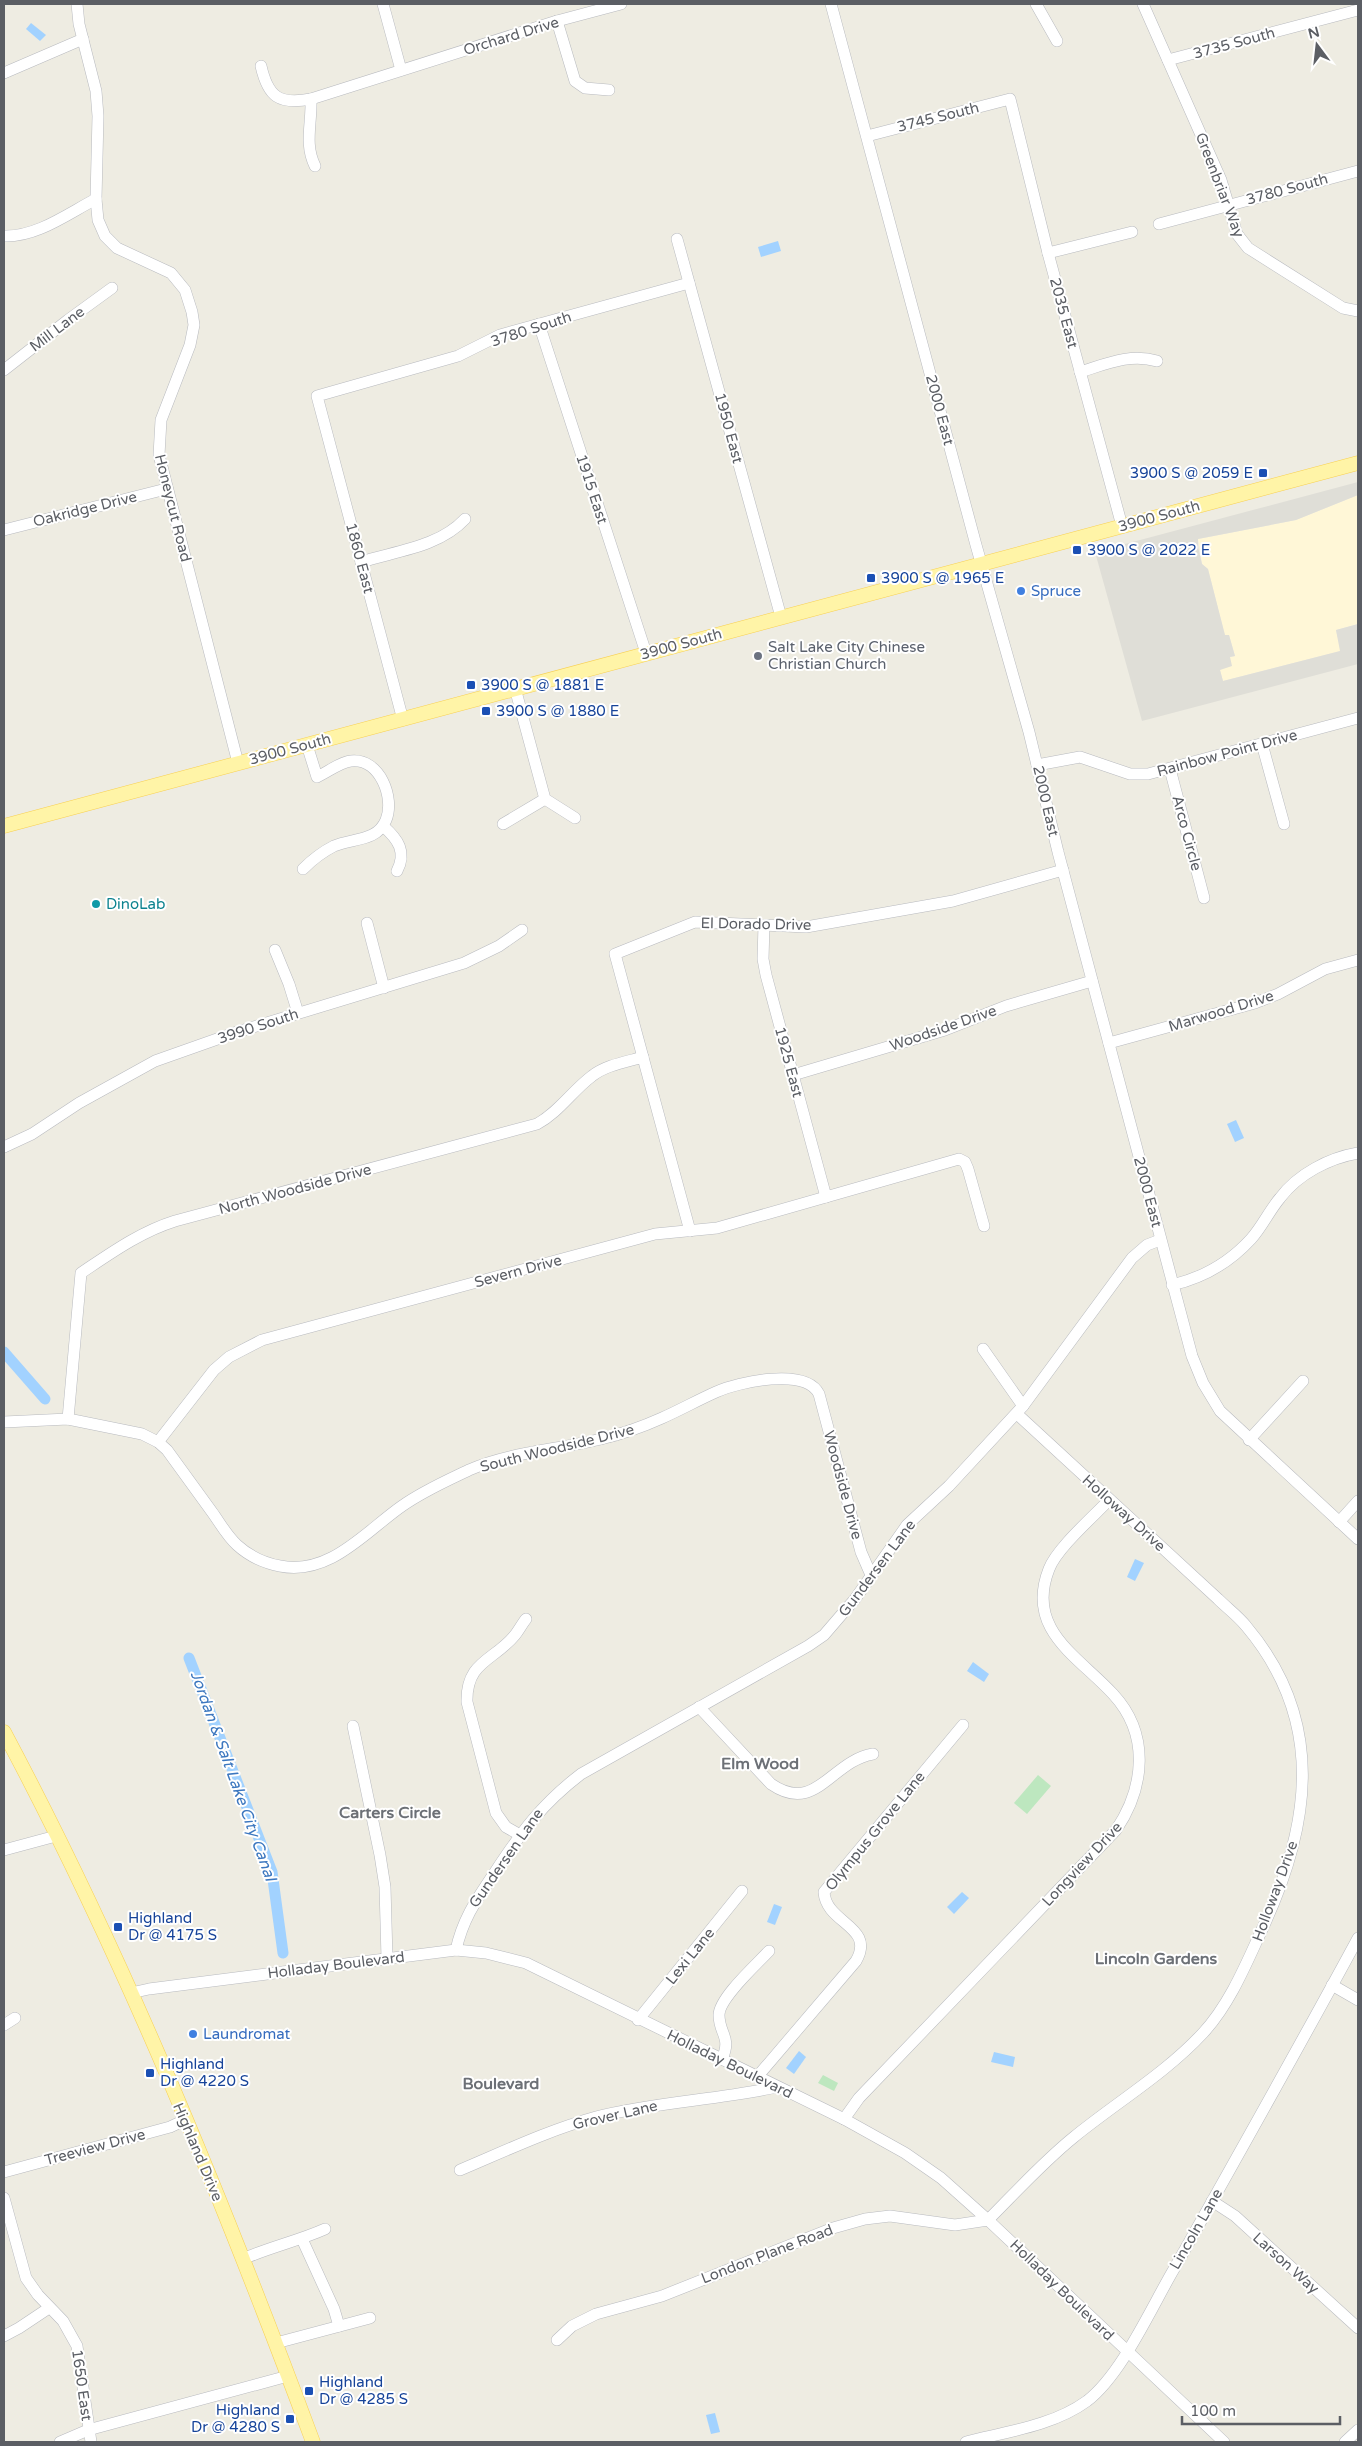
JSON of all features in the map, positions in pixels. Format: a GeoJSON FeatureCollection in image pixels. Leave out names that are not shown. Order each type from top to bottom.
{"type":"FeatureCollection","features":[{"type":"Feature","properties":{"kind":"main road","name":"3900 South"},"geometry":{"type":"LineString","coordinates":[[4,826],[1358,463]]}},
{"type":"Feature","properties":{"kind":"main road","name":"Highland Drive"},"geometry":{"type":"LineString","coordinates":[[4,1732],[132,1993],[243,2259],[313,2442]]}},
{"type":"Feature","properties":{"kind":"street","name":"Honeycut Road"},"geometry":{"type":"LineString","coordinates":[[77,4],[98,104],[96,199],[98,220],[109,242],[171,273],[185,290],[192,312],[194,325],[190,345],[166,402],[159,431],[158,455],[238,762]]}},
{"type":"Feature","properties":{"kind":"street"},"geometry":{"type":"LineString","coordinates":[[382,4],[401,70]]}},
{"type":"Feature","properties":{"kind":"street","name":"Orchard Drive"},"geometry":{"type":"LineString","coordinates":[[261,66],[265,82],[280,99],[293,102],[311,99],[557,21],[621,4]]}},
{"type":"Feature","properties":{"kind":"street","name":"2000 East"},"geometry":{"type":"LineString","coordinates":[[832,4],[981,564],[1037,765],[1108,1043],[1189,1346],[1203,1383],[1220,1411],[1249,1440],[1358,1539]]}},
{"type":"Feature","properties":{"kind":"street"},"geometry":{"type":"LineString","coordinates":[[1036,4],[1056,41]]}},
{"type":"Feature","properties":{"kind":"street","name":"Greenbriar Way"},"geometry":{"type":"LineString","coordinates":[[1143,4],[1220,180],[1236,234],[1248,248],[1343,308],[1358,311]]}},
{"type":"Feature","properties":{"kind":"street","name":"3735 South"},"geometry":{"type":"LineString","coordinates":[[1168,60],[1358,10]]}},
{"type":"Feature","properties":{"kind":"street"},"geometry":{"type":"LineString","coordinates":[[557,21],[575,81],[585,88],[609,90]]}},
{"type":"Feature","properties":{"kind":"street"},"geometry":{"type":"LineString","coordinates":[[4,73],[83,39]]}},
{"type":"Feature","properties":{"kind":"street"},"geometry":{"type":"LineString","coordinates":[[311,99],[308,143],[310,155],[315,166]]}},
{"type":"Feature","properties":{"kind":"street","name":"3745 South"},"geometry":{"type":"LineString","coordinates":[[867,136],[1010,99]]}},
{"type":"Feature","properties":{"kind":"street","name":"2035 East"},"geometry":{"type":"LineString","coordinates":[[1010,99],[1048,253],[1122,526]]}},
{"type":"Feature","properties":{"kind":"street","name":"3780 South"},"geometry":{"type":"LineString","coordinates":[[1159,224],[1358,171]]}},
{"type":"Feature","properties":{"kind":"street"},"geometry":{"type":"LineString","coordinates":[[4,236],[19,237],[34,232],[96,199]]}},
{"type":"Feature","properties":{"kind":"street"},"geometry":{"type":"LineString","coordinates":[[1048,253],[1132,232]]}},
{"type":"Feature","properties":{"kind":"street","name":"1950 East"},"geometry":{"type":"LineString","coordinates":[[677,239],[781,617]]}},
{"type":"Feature","properties":{"kind":"street","name":"3780 South"},"geometry":{"type":"LineString","coordinates":[[317,396],[458,356],[500,335],[689,284]]}},
{"type":"Feature","properties":{"kind":"street","name":"Mill Lane"},"geometry":{"type":"LineString","coordinates":[[4,370],[112,288]]}},
{"type":"Feature","properties":{"kind":"street","name":"1915 East"},"geometry":{"type":"LineString","coordinates":[[539,324],[646,653]]}},
{"type":"Feature","properties":{"kind":"street"},"geometry":{"type":"LineString","coordinates":[[1080,372],[1130,358],[1143,357],[1157,361]]}},
{"type":"Feature","properties":{"kind":"street","name":"1860 East"},"geometry":{"type":"LineString","coordinates":[[317,396],[403,720]]}},
{"type":"Feature","properties":{"kind":"street","name":"Oakridge Drive"},"geometry":{"type":"LineString","coordinates":[[4,530],[166,489]]}},
{"type":"Feature","properties":{"kind":"street"},"geometry":{"type":"LineString","coordinates":[[361,562],[440,539],[454,531],[465,519]]}},
{"type":"Feature","properties":{"kind":"street"},"geometry":{"type":"LineString","coordinates":[[515,688],[545,799],[575,818]]}},
{"type":"Feature","properties":{"kind":"street","name":"Rainbow Point Drive"},"geometry":{"type":"LineString","coordinates":[[1037,765],[1080,757],[1130,774],[1148,774],[1358,718]]}},
{"type":"Feature","properties":{"kind":"street"},"geometry":{"type":"LineString","coordinates":[[1262,744],[1284,824]]}},
{"type":"Feature","properties":{"kind":"street"},"geometry":{"type":"LineString","coordinates":[[303,869],[328,849],[344,842],[370,837],[383,826],[387,819],[389,803],[382,778],[377,770],[368,764],[350,761],[316,777],[307,745]]}},
{"type":"Feature","properties":{"kind":"street","name":"Arco Circle"},"geometry":{"type":"LineString","coordinates":[[1170,769],[1204,898]]}},
{"type":"Feature","properties":{"kind":"street"},"geometry":{"type":"LineString","coordinates":[[503,824],[545,799]]}},
{"type":"Feature","properties":{"kind":"street"},"geometry":{"type":"LineString","coordinates":[[383,826],[395,837],[400,846],[402,859],[397,871]]}},
{"type":"Feature","properties":{"kind":"street","name":"El Dorado Drive"},"geometry":{"type":"LineString","coordinates":[[690,1231],[615,954],[695,922],[806,927],[953,901],[1063,870]]}},
{"type":"Feature","properties":{"kind":"street"},"geometry":{"type":"LineString","coordinates":[[367,922],[384,988]]}},
{"type":"Feature","properties":{"kind":"street","name":"1925 East"},"geometry":{"type":"LineString","coordinates":[[764,925],[763,959],[826,1197]]}},
{"type":"Feature","properties":{"kind":"street","name":"3990 South"},"geometry":{"type":"LineString","coordinates":[[4,1146],[32,1134],[79,1103],[155,1061],[237,1032],[476,958],[522,930]]}},
{"type":"Feature","properties":{"kind":"street"},"geometry":{"type":"LineString","coordinates":[[275,950],[290,984],[298,1013]]}},
{"type":"Feature","properties":{"kind":"street","name":"Marwood Drive"},"geometry":{"type":"LineString","coordinates":[[1108,1043],[1255,1003],[1325,969],[1358,960]]}},
{"type":"Feature","properties":{"kind":"street","name":"Woodside Drive"},"geometry":{"type":"LineString","coordinates":[[793,1076],[945,1030],[1006,1006],[1092,981]]}},
{"type":"Feature","properties":{"kind":"street","name":"North Woodside Drive"},"geometry":{"type":"LineString","coordinates":[[68,1419],[80,1273],[126,1243],[150,1229],[175,1221],[537,1124],[557,1111],[593,1075],[602,1070],[643,1057]]}},
{"type":"Feature","properties":{"kind":"street"},"geometry":{"type":"LineString","coordinates":[[1172,1285],[1191,1281],[1231,1257],[1251,1238],[1280,1197],[1300,1178],[1328,1162],[1358,1152]]}},
{"type":"Feature","properties":{"kind":"street","name":"Severn Drive"},"geometry":{"type":"LineString","coordinates":[[158,1442],[214,1370],[229,1357],[262,1340],[655,1234],[717,1228],[949,1161],[963,1160],[968,1169],[984,1226]]}},
{"type":"Feature","properties":{"kind":"street","name":"Gundersen Lane"},"geometry":{"type":"LineString","coordinates":[[456,1950],[466,1915],[520,1835],[556,1794],[581,1774],[808,1646],[824,1635],[855,1599],[907,1525],[949,1486],[1020,1410],[1132,1258],[1147,1245],[1160,1240]]}},
{"type":"Feature","properties":{"kind":"street","name":"Holloway Drive"},"geometry":{"type":"LineString","coordinates":[[983,1349],[1020,1410],[1109,1500],[1238,1618],[1262,1647],[1278,1673],[1296,1720],[1303,1774],[1300,1816],[1294,1846],[1268,1918],[1235,1986],[1204,2032],[1155,2076],[1073,2137],[1035,2172],[988,2220]]}},
{"type":"Feature","properties":{"kind":"street","name":"South Woodside Drive"},"geometry":{"type":"LineString","coordinates":[[68,1419],[142,1434],[158,1442],[167,1450],[236,1544],[262,1562],[282,1567],[299,1567],[320,1563],[350,1547],[402,1506],[434,1486],[472,1469],[506,1458],[601,1439],[639,1428],[717,1392],[739,1384],[791,1379],[813,1386],[819,1394]]}},
{"type":"Feature","properties":{"kind":"street"},"geometry":{"type":"LineString","coordinates":[[1249,1440],[1303,1381]]}},
{"type":"Feature","properties":{"kind":"street","name":"Woodside Drive"},"geometry":{"type":"LineString","coordinates":[[819,1394],[861,1552],[871,1575]]}},
{"type":"Feature","properties":{"kind":"street"},"geometry":{"type":"LineString","coordinates":[[4,1422],[68,1419]]}},
{"type":"Feature","properties":{"kind":"street","name":"Longview Drive"},"geometry":{"type":"LineString","coordinates":[[844,2120],[859,2098],[1116,1830],[1127,1814],[1136,1794],[1140,1770],[1136,1733],[1126,1712],[1113,1694],[1066,1650],[1054,1634],[1046,1617],[1044,1600],[1050,1567],[1065,1546],[1109,1500]]}},
{"type":"Feature","properties":{"kind":"street"},"geometry":{"type":"LineString","coordinates":[[1339,1522],[1358,1501]]}},
{"type":"Feature","properties":{"kind":"street"},"geometry":{"type":"LineString","coordinates":[[520,1835],[506,1827],[496,1813],[467,1702],[467,1693],[475,1670],[514,1636],[526,1619]]}},
{"type":"Feature","properties":{"kind":"street"},"geometry":{"type":"LineString","coordinates":[[699,1707],[771,1784],[784,1793],[797,1794],[809,1792],[853,1760],[873,1754]]}},
{"type":"Feature","properties":{"kind":"street","name":"Olympus Grove Lane"},"geometry":{"type":"LineString","coordinates":[[757,2077],[856,1961],[862,1950],[862,1941],[855,1931],[829,1909],[824,1902],[824,1892],[963,1725]]}},
{"type":"Feature","properties":{"kind":"street"},"geometry":{"type":"LineString","coordinates":[[353,1726],[385,1887],[387,1958]]}},
{"type":"Feature","properties":{"kind":"street"},"geometry":{"type":"LineString","coordinates":[[4,1850],[56,1836]]}},
{"type":"Feature","properties":{"kind":"street","name":"Lexi Lane"},"geometry":{"type":"LineString","coordinates":[[638,2020],[742,1891]]}},
{"type":"Feature","properties":{"kind":"street","name":"Lincoln Lane"},"geometry":{"type":"LineString","coordinates":[[966,2442],[1042,2422],[1073,2410],[1100,2388],[1126,2352],[1358,1938]]}},
{"type":"Feature","properties":{"kind":"street","name":"Holladay Boulevard"},"geometry":{"type":"LineString","coordinates":[[132,1993],[149,1989],[456,1950],[486,1953],[526,1963],[638,2020],[722,2059],[844,2120],[905,2153],[941,2178],[988,2220],[1126,2352],[1224,2442]]}},
{"type":"Feature","properties":{"kind":"street"},"geometry":{"type":"LineString","coordinates":[[722,2059],[727,2044],[719,2018],[722,2006],[769,1952]]}},
{"type":"Feature","properties":{"kind":"street"},"geometry":{"type":"LineString","coordinates":[[1332,1985],[1358,2000]]}},
{"type":"Feature","properties":{"kind":"street"},"geometry":{"type":"LineString","coordinates":[[4,2025],[15,2018]]}},
{"type":"Feature","properties":{"kind":"street","name":"Grover Lane"},"geometry":{"type":"LineString","coordinates":[[460,2170],[550,2132],[595,2118],[639,2108],[738,2095],[777,2087]]}},
{"type":"Feature","properties":{"kind":"street","name":"Treeview Drive"},"geometry":{"type":"LineString","coordinates":[[4,2172],[170,2127],[185,2120]]}},
{"type":"Feature","properties":{"kind":"street","name":"1650 East"},"geometry":{"type":"LineString","coordinates":[[4,2198],[26,2278],[49,2308],[63,2320],[77,2346],[91,2442]]}},
{"type":"Feature","properties":{"kind":"street","name":"Larson Way"},"geometry":{"type":"LineString","coordinates":[[1212,2201],[1235,2216],[1358,2328]]}},
{"type":"Feature","properties":{"kind":"street","name":"London Plane Road"},"geometry":{"type":"LineString","coordinates":[[557,2340],[572,2326],[596,2314],[662,2296],[833,2228],[865,2219],[890,2216],[955,2225],[988,2220]]}},
{"type":"Feature","properties":{"kind":"street"},"geometry":{"type":"LineString","coordinates":[[243,2259],[269,2248],[302,2239],[326,2229]]}},
{"type":"Feature","properties":{"kind":"street"},"geometry":{"type":"LineString","coordinates":[[302,2239],[334,2309],[339,2326]]}},
{"type":"Feature","properties":{"kind":"street"},"geometry":{"type":"LineString","coordinates":[[4,2336],[49,2308]]}},
{"type":"Feature","properties":{"kind":"street"},"geometry":{"type":"LineString","coordinates":[[276,2343],[370,2318]]}},
{"type":"Feature","properties":{"kind":"street"},"geometry":{"type":"LineString","coordinates":[[60,2442],[88,2430],[288,2376]]}},
{"type":"Feature","properties":{"kind":"street"},"geometry":{"type":"LineString","coordinates":[[1345,2442],[1358,2430]]}},
{"type":"Feature","properties":{"kind":"shaded area"},"geometry":{"type":"Polygon","coordinates":[[[1358,482],[1358,495],[1296,520],[1198,539],[1198,547],[1202,564],[1208,569],[1225,635],[1229,635],[1235,656],[1230,657],[1232,666],[1220,670],[1223,681],[1340,651],[1336,630],[1358,624],[1358,664],[1142,721],[1095,552],[1358,482]]]}},
{"type":"Feature","properties":{"kind":"shaded area"},"geometry":{"type":"Polygon","coordinates":[[[1358,495],[1358,624],[1336,630],[1341,651],[1223,681],[1220,670],[1230,657],[1235,656],[1229,635],[1225,636],[1208,569],[1202,564],[1198,539],[1296,520],[1358,495]]]}},
{"type":"Feature","properties":{"kind":"green space"},"geometry":{"type":"Polygon","coordinates":[[[1038,1775],[1051,1786],[1027,1814],[1014,1803],[1038,1775]]]}},
{"type":"Feature","properties":{"kind":"green space"},"geometry":{"type":"Polygon","coordinates":[[[823,2075],[838,2083],[834,2091],[818,2083],[823,2075]]]}},
{"type":"Feature","properties":{"kind":"water"},"geometry":{"type":"Polygon","coordinates":[[[31,23],[46,35],[40,41],[26,29],[31,23]]]}},
{"type":"Feature","properties":{"kind":"water"},"geometry":{"type":"Polygon","coordinates":[[[778,241],[781,251],[761,257],[758,247],[778,241]]]}},
{"type":"Feature","properties":{"kind":"water"},"geometry":{"type":"Polygon","coordinates":[[[1236,1120],[1244,1138],[1235,1142],[1227,1124],[1236,1120]]]}},
{"type":"Feature","properties":{"kind":"water"},"geometry":{"type":"Polygon","coordinates":[[[1135,1559],[1144,1563],[1135,1581],[1127,1577],[1135,1559]]]}},
{"type":"Feature","properties":{"kind":"water"},"geometry":{"type":"Polygon","coordinates":[[[973,1662],[989,1674],[984,1682],[967,1671],[973,1662]]]}},
{"type":"Feature","properties":{"kind":"water"},"geometry":{"type":"Polygon","coordinates":[[[962,1892],[969,1898],[954,1914],[947,1907],[962,1892]]]}},
{"type":"Feature","properties":{"kind":"water"},"geometry":{"type":"Polygon","coordinates":[[[774,1904],[782,1907],[775,1925],[767,1922],[774,1904]]]}},
{"type":"Feature","properties":{"kind":"water"},"geometry":{"type":"Polygon","coordinates":[[[799,2051],[806,2057],[794,2074],[786,2068],[799,2051]]]}},
{"type":"Feature","properties":{"kind":"water"},"geometry":{"type":"Polygon","coordinates":[[[994,2052],[1015,2057],[1013,2067],[991,2062],[994,2052]]]}},
{"type":"Feature","properties":{"kind":"water"},"geometry":{"type":"Polygon","coordinates":[[[715,2413],[720,2432],[711,2434],[706,2415],[715,2413]]]}},
{"type":"Feature","properties":{"kind":"waterway","name":"Jordan & Salt Lake City Canal"},"geometry":{"type":"LineString","coordinates":[[4,1352],[45,1399]]}},
{"type":"Feature","properties":{"kind":"waterway","name":"Jordan & Salt Lake City Canal"},"geometry":{"type":"LineString","coordinates":[[189,1658],[272,1872],[283,1953]]}},
{"type":"Feature","properties":{"kind":"place","name":"3900 S @ 2059 E"},"geometry":{"type":"Point","coordinates":[1263,473]}},
{"type":"Feature","properties":{"kind":"place","name":"3900 S @ 2022 E"},"geometry":{"type":"Point","coordinates":[1077,550]}},
{"type":"Feature","properties":{"kind":"place","name":"3900 S @ 1965 E"},"geometry":{"type":"Point","coordinates":[871,578]}},
{"type":"Feature","properties":{"kind":"place","name":"Spruce"},"geometry":{"type":"Point","coordinates":[1021,591]}},
{"type":"Feature","properties":{"kind":"place","name":"Salt Lake City Chinese Christian Church"},"geometry":{"type":"Point","coordinates":[758,656]}},
{"type":"Feature","properties":{"kind":"place","name":"3900 S @ 1881 E"},"geometry":{"type":"Point","coordinates":[471,685]}},
{"type":"Feature","properties":{"kind":"place","name":"3900 S @ 1880 E"},"geometry":{"type":"Point","coordinates":[486,711]}},
{"type":"Feature","properties":{"kind":"place","name":"DinoLab"},"geometry":{"type":"Point","coordinates":[96,904]}},
{"type":"Feature","properties":{"kind":"place","name":"Highland Dr @ 4175 S"},"geometry":{"type":"Point","coordinates":[118,1927]}},
{"type":"Feature","properties":{"kind":"place","name":"Laundromat"},"geometry":{"type":"Point","coordinates":[193,2034]}},
{"type":"Feature","properties":{"kind":"place","name":"Highland Dr @ 4220 S"},"geometry":{"type":"Point","coordinates":[150,2073]}},
{"type":"Feature","properties":{"kind":"place","name":"Highland Dr @ 4285 S"},"geometry":{"type":"Point","coordinates":[309,2391]}},
{"type":"Feature","properties":{"kind":"place","name":"Highland Dr @ 4280 S"},"geometry":{"type":"Point","coordinates":[290,2419]}},
{"type":"Feature","properties":{"kind":"district","name":"Elm Wood"},"geometry":{"type":"Point","coordinates":[760,1764]}},
{"type":"Feature","properties":{"kind":"district","name":"Carters Circle"},"geometry":{"type":"Point","coordinates":[390,1813]}},
{"type":"Feature","properties":{"kind":"district","name":"Lincoln Gardens"},"geometry":{"type":"Point","coordinates":[1156,1959]}},
{"type":"Feature","properties":{"kind":"district","name":"Boulevard"},"geometry":{"type":"Point","coordinates":[501,2084]}}]}
